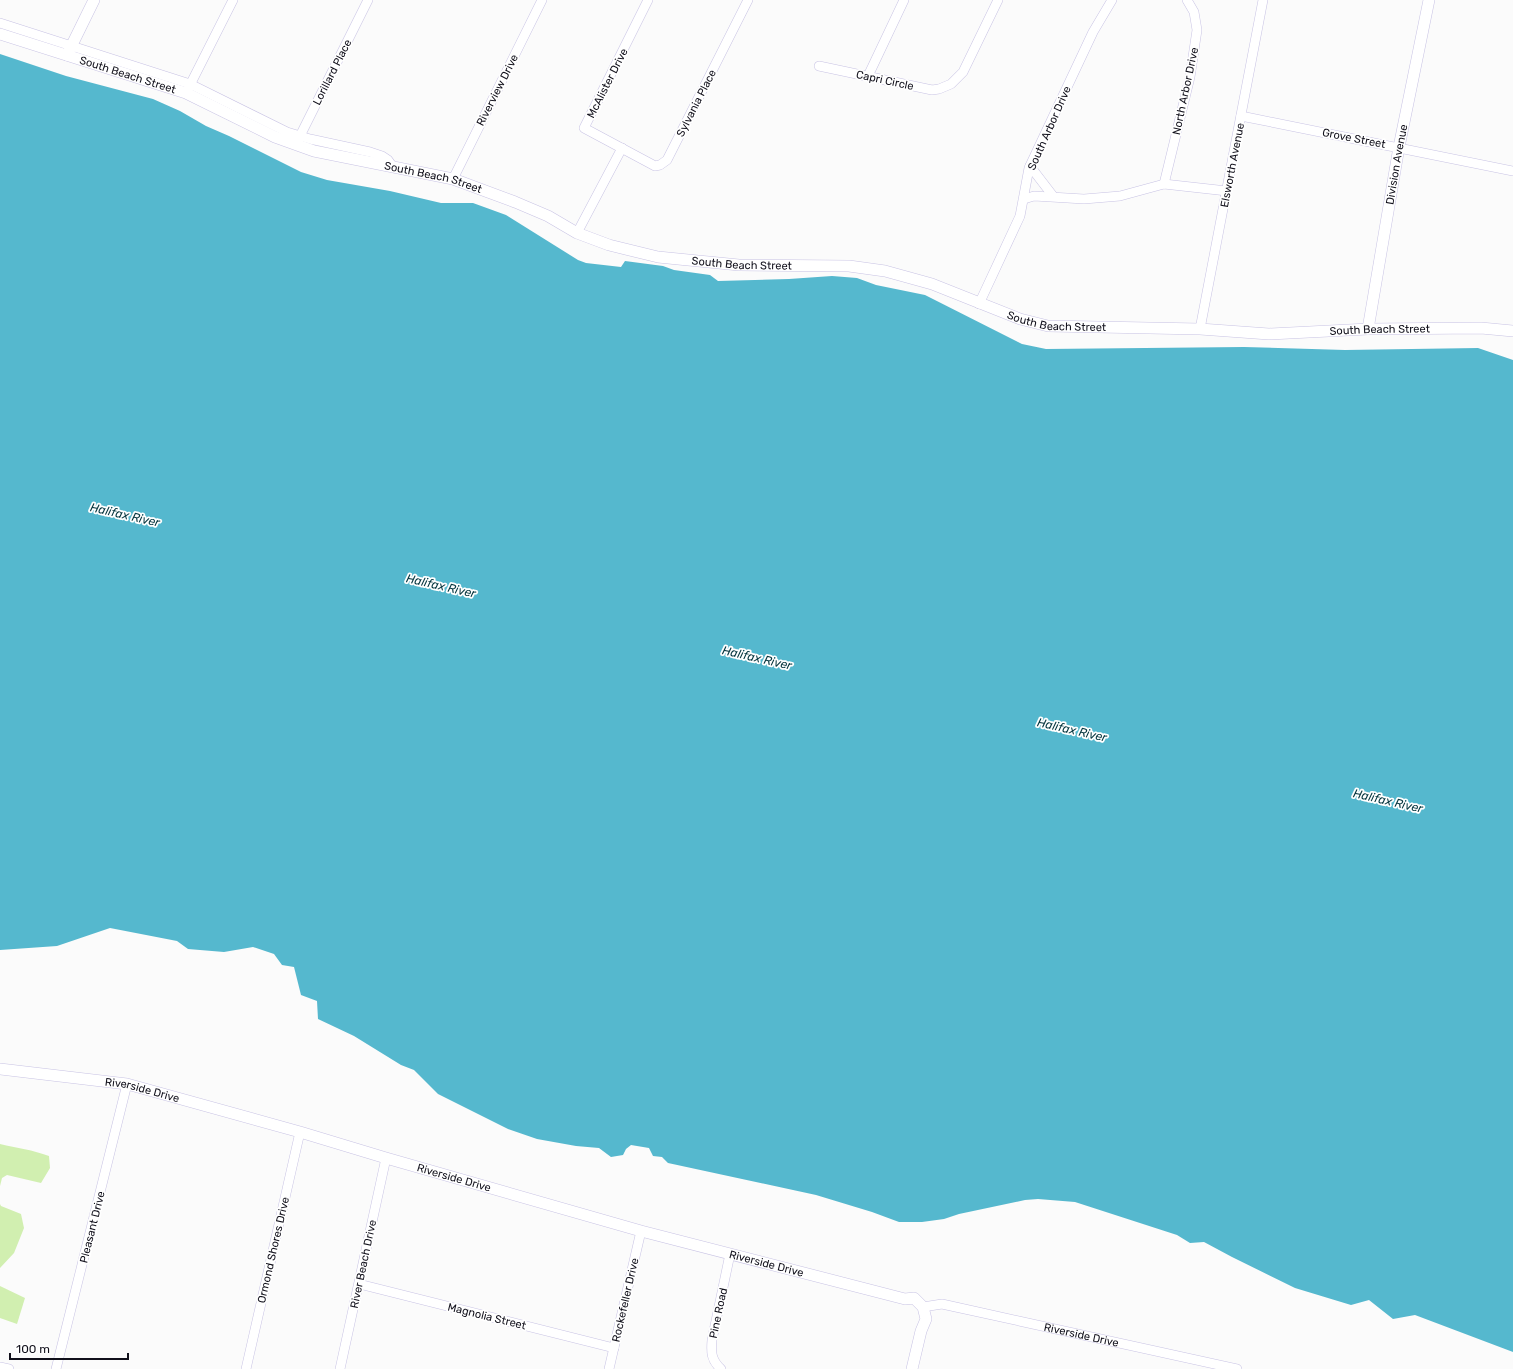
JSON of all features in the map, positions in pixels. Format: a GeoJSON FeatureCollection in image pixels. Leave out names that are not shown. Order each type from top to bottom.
{"type":"FeatureCollection","features":[{"type":"Feature","properties":{"kind":"street"},"geometry":{"type":"LineString","coordinates":[[0,23],[69,50],[94,0]]}},
{"type":"Feature","properties":{"kind":"street"},"geometry":{"type":"LineString","coordinates":[[188,89],[233,0]]}},
{"type":"Feature","properties":{"kind":"street","name":"Lorillard Place"},"geometry":{"type":"LineString","coordinates":[[298,140],[368,0]]}},
{"type":"Feature","properties":{"kind":"street","name":"Riverview Drive"},"geometry":{"type":"LineString","coordinates":[[452,179],[542,0]]}},
{"type":"Feature","properties":{"kind":"street","name":"McAlister Drive"},"geometry":{"type":"LineString","coordinates":[[622,148],[584,128],[648,0]]}},
{"type":"Feature","properties":{"kind":"street","name":"Sylvania Place"},"geometry":{"type":"LineString","coordinates":[[622,148],[655,166],[660,165],[667,160],[748,0]]}},
{"type":"Feature","properties":{"kind":"street"},"geometry":{"type":"LineString","coordinates":[[868,76],[904,0]]}},
{"type":"Feature","properties":{"kind":"street","name":"Capri Circle"},"geometry":{"type":"LineString","coordinates":[[819,66],[932,90],[940,89],[951,84],[963,72],[998,0]]}},
{"type":"Feature","properties":{"kind":"street","name":"South Arbor Drive"},"geometry":{"type":"LineString","coordinates":[[979,304],[1020,216],[1030,166],[1093,32],[1112,0]]}},
{"type":"Feature","properties":{"kind":"street","name":"North Arbor Drive"},"geometry":{"type":"LineString","coordinates":[[1164,184],[1190,77],[1197,30],[1194,12],[1187,0]]}},
{"type":"Feature","properties":{"kind":"street","name":"Elsworth Avenue"},"geometry":{"type":"LineString","coordinates":[[1200,329],[1264,0]]}},
{"type":"Feature","properties":{"kind":"street","name":"Division Avenue"},"geometry":{"type":"LineString","coordinates":[[1368,329],[1399,148],[1429,0]]}},
{"type":"Feature","properties":{"kind":"street","name":"South Beach Street"},"geometry":{"type":"LineString","coordinates":[[0,34],[69,50],[188,89],[276,137],[298,140],[314,151],[452,179],[548,216],[576,233],[608,245],[658,257],[739,265],[849,266],[885,271],[932,284],[979,304],[1020,319],[1048,326],[1200,329],[1269,334],[1368,329],[1481,328],[1513,331]]}},
{"type":"Feature","properties":{"kind":"street","name":"Grove Street"},"geometry":{"type":"LineString","coordinates":[[1241,116],[1513,171]]}},
{"type":"Feature","properties":{"kind":"street"},"geometry":{"type":"LineString","coordinates":[[576,233],[622,148]]}},
{"type":"Feature","properties":{"kind":"street"},"geometry":{"type":"LineString","coordinates":[[1030,166],[1053,196]]}},
{"type":"Feature","properties":{"kind":"street"},"geometry":{"type":"LineString","coordinates":[[1024,199],[1034,196],[1084,199],[1120,196],[1164,184],[1227,191]]}},
{"type":"Feature","properties":{"kind":"street","name":"Riverside Drive"},"geometry":{"type":"LineString","coordinates":[[0,1069],[127,1084],[300,1132],[640,1231],[905,1299],[914,1298],[918,1308],[942,1304],[1237,1369]]}},
{"type":"Feature","properties":{"kind":"street","name":"Pleasant Drive"},"geometry":{"type":"LineString","coordinates":[[56,1369],[127,1084]]}},
{"type":"Feature","properties":{"kind":"street","name":"Ormond Shores Drive"},"geometry":{"type":"LineString","coordinates":[[246,1369],[300,1132]]}},
{"type":"Feature","properties":{"kind":"street","name":"River Beach Drive"},"geometry":{"type":"LineString","coordinates":[[340,1369],[386,1158]]}},
{"type":"Feature","properties":{"kind":"street","name":"Rockefeller Drive"},"geometry":{"type":"LineString","coordinates":[[609,1369],[640,1231]]}},
{"type":"Feature","properties":{"kind":"street","name":"Pine Road"},"geometry":{"type":"LineString","coordinates":[[720,1369],[715,1364],[711,1354],[712,1340],[730,1254]]}},
{"type":"Feature","properties":{"kind":"street","name":"Magnolia Street"},"geometry":{"type":"LineString","coordinates":[[359,1284],[614,1348]]}},
{"type":"Feature","properties":{"kind":"street"},"geometry":{"type":"LineString","coordinates":[[912,1369],[921,1331],[926,1319],[918,1308]]}},
{"type":"Feature","properties":{"kind":"street"},"geometry":{"type":"LineString","coordinates":[[0,1367],[9,1369]]}},
{"type":"Feature","properties":{"kind":"green space"},"geometry":{"type":"Polygon","coordinates":[[[0,1144],[49,1156],[50,1168],[41,1183],[7,1175],[2,1178],[0,1186],[0,1144]]]}},
{"type":"Feature","properties":{"kind":"green space"},"geometry":{"type":"Polygon","coordinates":[[[0,1204],[1,1206],[21,1214],[24,1228],[14,1253],[0,1268],[0,1204]]]}},
{"type":"Feature","properties":{"kind":"green space"},"geometry":{"type":"Polygon","coordinates":[[[0,1286],[25,1298],[17,1324],[0,1318],[0,1286]]]}},
{"type":"Feature","properties":{"kind":"water","name":"Halifax River"},"geometry":{"type":"Polygon","coordinates":[[[0,54],[66,76],[153,99],[301,172],[327,180],[390,191],[441,203],[473,203],[506,215],[578,260],[586,263],[621,267],[625,261],[663,266],[674,270],[710,275],[718,281],[832,276],[857,278],[876,285],[925,295],[1022,344],[1046,349],[1244,347],[1345,350],[1478,348],[1513,360],[1513,1352],[1415,1315],[1393,1319],[1369,1300],[1351,1305],[1295,1288],[1204,1242],[1190,1243],[1177,1235],[1075,1202],[1038,1199],[1025,1200],[959,1214],[944,1219],[922,1222],[899,1222],[816,1195],[668,1163],[662,1157],[653,1156],[649,1148],[631,1145],[626,1149],[623,1155],[611,1157],[599,1148],[576,1146],[537,1139],[508,1129],[438,1094],[414,1070],[401,1065],[354,1036],[318,1019],[317,1001],[301,995],[294,967],[282,965],[274,954],[253,947],[224,952],[188,949],[177,941],[110,928],[57,946],[0,950],[0,54]]]}}]}
